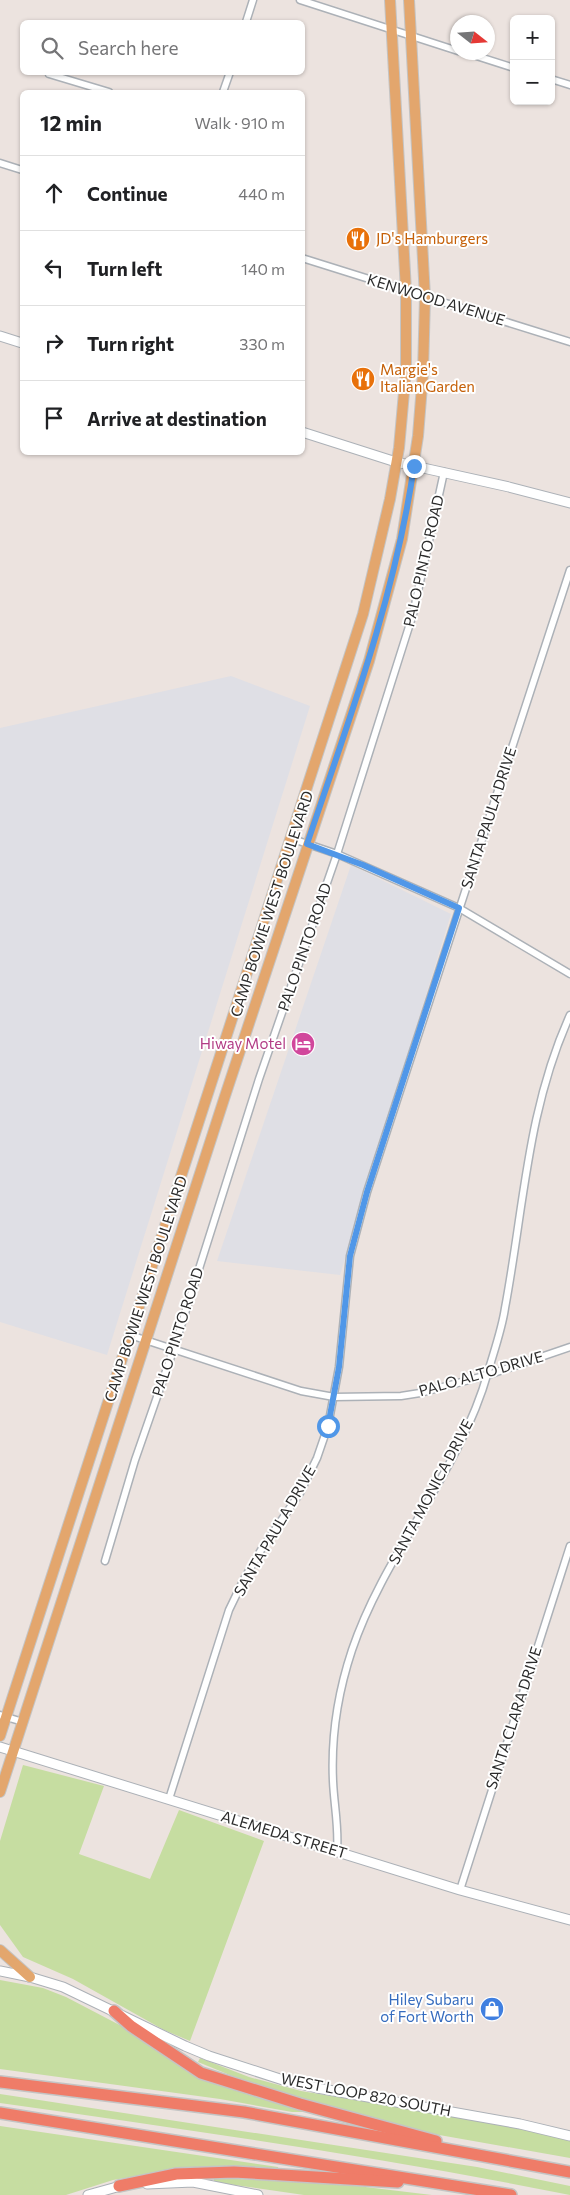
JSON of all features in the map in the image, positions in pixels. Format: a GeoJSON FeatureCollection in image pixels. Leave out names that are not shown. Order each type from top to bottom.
{"type":"FeatureCollection","features":[{"type":"Feature","properties":{"kind":"highway"},"geometry":{"type":"LineString","coordinates":[[114,2011],[131,2026],[201,2073],[300,2104],[510,2161]]}},
{"type":"Feature","properties":{"kind":"highway"},"geometry":{"type":"LineString","coordinates":[[0,2082],[244,2112],[570,2172]]}},
{"type":"Feature","properties":{"kind":"highway"},"geometry":{"type":"LineString","coordinates":[[0,2113],[511,2195]]}},
{"type":"Feature","properties":{"kind":"highway"},"geometry":{"type":"LineString","coordinates":[[119,2186],[176,2174],[234,2172],[464,2186]]}},
{"type":"Feature","properties":{"kind":"main road","name":"CAMP BOWIE WEST BOULEVARD"},"geometry":{"type":"LineString","coordinates":[[0,1736],[3,1716],[130,1335],[363,614],[390,499],[399,448],[406,370],[406,291],[390,0]]}},
{"type":"Feature","properties":{"kind":"main road","name":"CAMP BOWIE WEST BOULEVARD"},"geometry":{"type":"LineString","coordinates":[[0,1792],[307,844],[369,662],[402,539],[414,466],[423,373],[425,296],[409,0]]}},
{"type":"Feature","properties":{"kind":"main road"},"geometry":{"type":"LineString","coordinates":[[0,336],[20,342]]}},
{"type":"Feature","properties":{"kind":"main road"},"geometry":{"type":"LineString","coordinates":[[305,433],[396,462],[570,503]]}},
{"type":"Feature","properties":{"kind":"main road"},"geometry":{"type":"LineString","coordinates":[[208,1090],[225,1096]]}},
{"type":"Feature","properties":{"kind":"main road","name":"ALEMEDA STREET"},"geometry":{"type":"LineString","coordinates":[[0,1746],[460,1890],[570,1920]]}},
{"type":"Feature","properties":{"kind":"main road"},"geometry":{"type":"LineString","coordinates":[[0,1950],[30,1976]]}},
{"type":"Feature","properties":{"kind":"main road","name":"WEST LOOP 820 SOUTH"},"geometry":{"type":"LineString","coordinates":[[1,1971],[30,1976],[63,1987],[185,2046],[283,2080],[325,2090],[520,2124],[570,2136]]}},
{"type":"Feature","properties":{"kind":"main road"},"geometry":{"type":"LineString","coordinates":[[88,2195],[119,2186],[193,2182],[258,2195]]}},
{"type":"Feature","properties":{"kind":"street"},"geometry":{"type":"LineString","coordinates":[[247,20],[253,0]]}},
{"type":"Feature","properties":{"kind":"street"},"geometry":{"type":"LineString","coordinates":[[300,0],[450,49]]}},
{"type":"Feature","properties":{"kind":"street"},"geometry":{"type":"LineString","coordinates":[[489,60],[510,67]]}},
{"type":"Feature","properties":{"kind":"street"},"geometry":{"type":"LineString","coordinates":[[52,75],[102,90]]}},
{"type":"Feature","properties":{"kind":"street"},"geometry":{"type":"LineString","coordinates":[[224,90],[229,75]]}},
{"type":"Feature","properties":{"kind":"street"},"geometry":{"type":"LineString","coordinates":[[555,80],[570,85]]}},
{"type":"Feature","properties":{"kind":"street"},"geometry":{"type":"LineString","coordinates":[[0,163],[20,169]]}},
{"type":"Feature","properties":{"kind":"street","name":"KENWOOD AVENUE"},"geometry":{"type":"LineString","coordinates":[[305,259],[570,342]]}},
{"type":"Feature","properties":{"kind":"street","name":"PALO PINTO ROAD"},"geometry":{"type":"LineString","coordinates":[[105,1561],[135,1460],[174,1348],[259,1079],[338,854],[413,614],[444,472]]}},
{"type":"Feature","properties":{"kind":"street","name":"SANTA PAULA DRIVE"},"geometry":{"type":"LineString","coordinates":[[169,1800],[230,1610],[244,1578],[300,1493],[317,1458],[328,1426],[334,1397],[350,1256],[367,1192],[570,570]]}},
{"type":"Feature","properties":{"kind":"street"},"geometry":{"type":"LineString","coordinates":[[290,838],[338,854],[459,908],[570,974]]}},
{"type":"Feature","properties":{"kind":"street","name":"SANTA MONICA DRIVE"},"geometry":{"type":"LineString","coordinates":[[337,1851],[339,1831],[333,1782],[333,1739],[342,1688],[352,1650],[370,1604],[464,1433],[488,1375],[505,1310],[531,1138],[550,1066],[570,1015]]}},
{"type":"Feature","properties":{"kind":"street","name":"PALO ALTO DRIVE"},"geometry":{"type":"LineString","coordinates":[[130,1335],[301,1391],[334,1397],[401,1396],[420,1393],[488,1375],[570,1347]]}},
{"type":"Feature","properties":{"kind":"street","name":"SANTA CLARA DRIVE"},"geometry":{"type":"LineString","coordinates":[[460,1890],[570,1546]]}},
{"type":"Feature","properties":{"kind":"street"},"geometry":{"type":"LineString","coordinates":[[3,1716],[23,1722]]}},
{"type":"Feature","properties":{"kind":"shaded area"},"geometry":{"type":"Polygon","coordinates":[[[231,676],[310,706],[107,1355],[0,1322],[0,728],[231,676]]]}},
{"type":"Feature","properties":{"kind":"shaded area"},"geometry":{"type":"Polygon","coordinates":[[[351,865],[451,914],[340,1275],[217,1261],[351,865]]]}},
{"type":"Feature","properties":{"kind":"green space"},"geometry":{"type":"Polygon","coordinates":[[[23,1765],[104,1786],[79,1854],[150,1879],[179,1810],[264,1841],[190,2041],[164,2030],[73,1979],[23,1957],[0,1925],[0,1841],[23,1765]]]}},
{"type":"Feature","properties":{"kind":"green space"},"geometry":{"type":"Polygon","coordinates":[[[0,1980],[43,1988],[66,1997],[133,2032],[208,2082],[311,2112],[292,2112],[220,2099],[0,2069],[0,1980]]]}},
{"type":"Feature","properties":{"kind":"green space"},"geometry":{"type":"Polygon","coordinates":[[[200,2058],[249,2077],[301,2091],[525,2128],[570,2139],[570,2158],[428,2133],[271,2092],[198,2062],[200,2058]]]}},
{"type":"Feature","properties":{"kind":"green space"},"geometry":{"type":"Polygon","coordinates":[[[0,2094],[477,2167],[570,2186],[570,2195],[357,2156],[0,2103],[0,2094]]]}},
{"type":"Feature","properties":{"kind":"green space"},"geometry":{"type":"Polygon","coordinates":[[[0,2126],[278,2167],[279,2172],[191,2167],[113,2180],[66,2195],[0,2195],[0,2126]]]}},
{"type":"Feature","properties":{"kind":"green space"},"geometry":{"type":"Polygon","coordinates":[[[214,2178],[332,2183],[432,2195],[304,2195],[214,2182],[214,2178]]]}},
{"type":"Feature","properties":{"kind":"place","name":"JD's Hamburgers"},"geometry":{"type":"Point","coordinates":[358,239]}},
{"type":"Feature","properties":{"kind":"place","name":"Margie's Italian Garden"},"geometry":{"type":"Point","coordinates":[363,379]}},
{"type":"Feature","properties":{"kind":"place","name":"Hiway Motel"},"geometry":{"type":"Point","coordinates":[303,1044]}},
{"type":"Feature","properties":{"kind":"place","name":"Hiley Subaru of Fort Worth"},"geometry":{"type":"Point","coordinates":[492,2009]}},
{"type":"Feature","properties":{"kind":"route"},"geometry":{"type":"LineString","coordinates":[[328,1426],[339,1367],[344,1300],[350,1256],[367,1192],[459,908],[338,854],[307,844],[369,662],[402,539],[414,466]]}}]}
